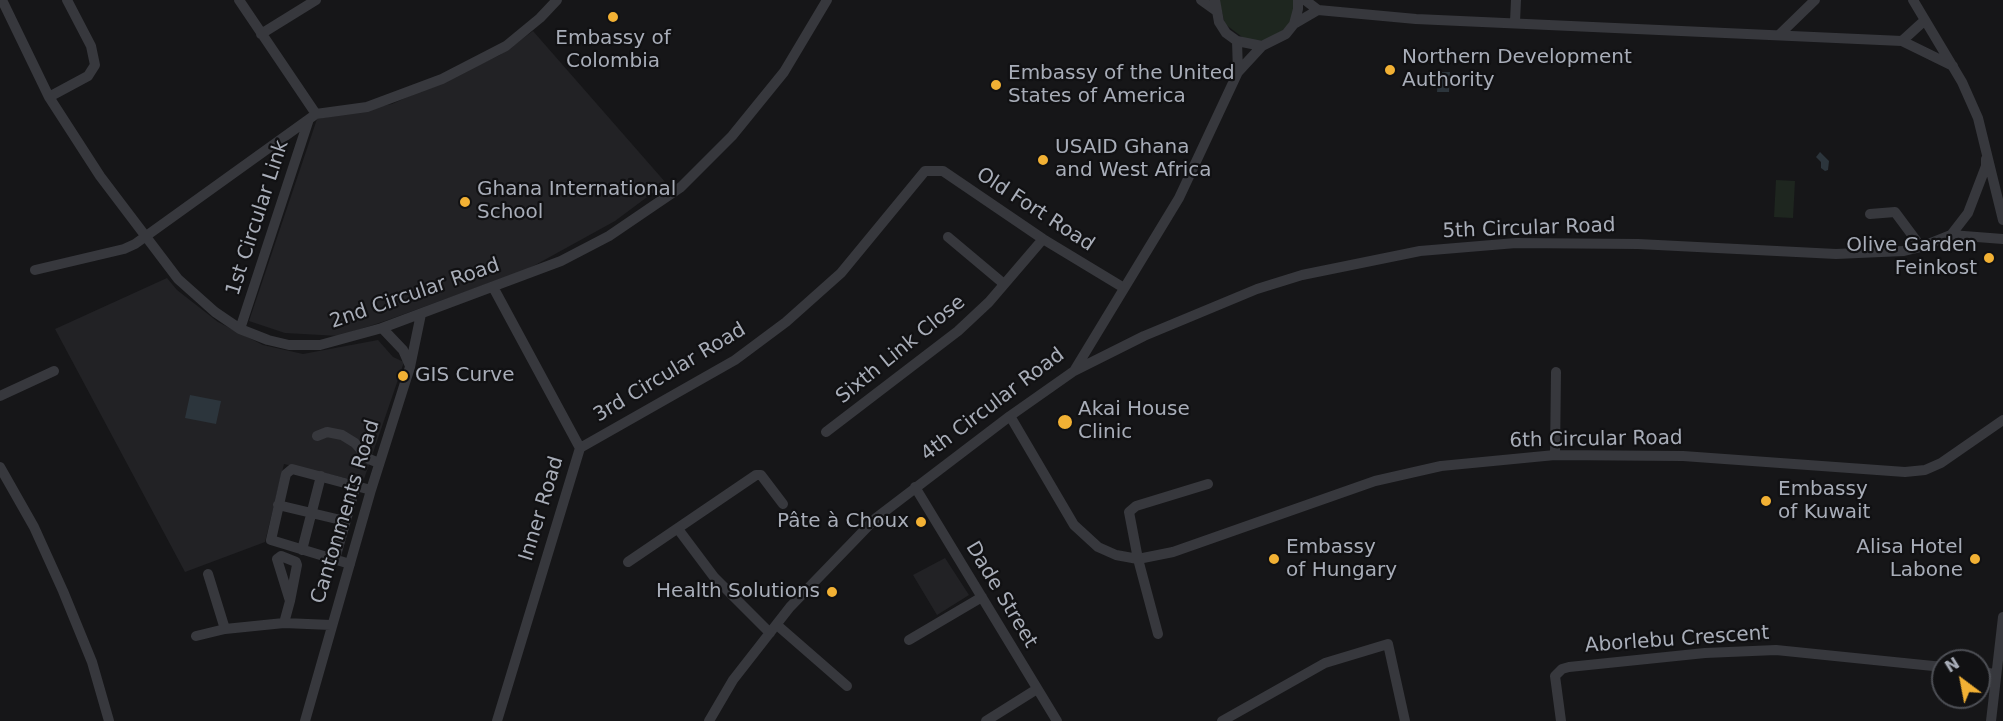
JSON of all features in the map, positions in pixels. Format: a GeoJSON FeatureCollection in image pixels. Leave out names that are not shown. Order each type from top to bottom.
{"type":"FeatureCollection","features":[{"type":"Feature","properties":{"kind":"street","name":"2nd Circular Road"},"geometry":{"type":"LineString","coordinates":[[2,0],[49,97],[146,237],[178,279],[215,312],[240,329],[289,345],[320,345],[382,328],[561,261],[609,236],[681,187],[732,136],[784,72],[827,0]]}},
{"type":"Feature","properties":{"kind":"street"},"geometry":{"type":"LineString","coordinates":[[49,97],[88,76],[95,65],[91,46],[67,0]]}},
{"type":"Feature","properties":{"kind":"street"},"geometry":{"type":"LineString","coordinates":[[239,0],[313,116]]}},
{"type":"Feature","properties":{"kind":"street"},"geometry":{"type":"LineString","coordinates":[[261,34],[316,0]]}},
{"type":"Feature","properties":{"kind":"street"},"geometry":{"type":"LineString","coordinates":[[35,270],[124,249],[146,237],[313,116],[367,107],[442,79],[506,46],[540,18],[557,0]]}},
{"type":"Feature","properties":{"kind":"street"},"geometry":{"type":"LineString","coordinates":[[1201,0],[1215,5],[1219,22],[1237,41],[1262,46]]}},
{"type":"Feature","properties":{"kind":"street"},"geometry":{"type":"LineString","coordinates":[[1294,24],[1298,0]]}},
{"type":"Feature","properties":{"kind":"street"},"geometry":{"type":"LineString","coordinates":[[1305,0],[1318,10],[1416,19],[1902,40],[1953,66]]}},
{"type":"Feature","properties":{"kind":"street"},"geometry":{"type":"LineString","coordinates":[[1515,22],[1516,0]]}},
{"type":"Feature","properties":{"kind":"street"},"geometry":{"type":"LineString","coordinates":[[1780,34],[1815,0]]}},
{"type":"Feature","properties":{"kind":"street"},"geometry":{"type":"LineString","coordinates":[[1913,0],[1953,66],[1974,108],[1986,147],[2003,220]]}},
{"type":"Feature","properties":{"kind":"street","name":"4th Circular Road"},"geometry":{"type":"LineString","coordinates":[[709,721],[733,680],[773,629],[876,518],[1010,416],[1074,371],[1179,198],[1238,72],[1262,46],[1286,34],[1294,24],[1318,10]]}},
{"type":"Feature","properties":{"kind":"street"},"geometry":{"type":"LineString","coordinates":[[1902,40],[1925,20]]}},
{"type":"Feature","properties":{"kind":"street","name":"4th Circular Road"},"geometry":{"type":"LineString","coordinates":[[1237,41],[1238,72]]}},
{"type":"Feature","properties":{"kind":"street","name":"1st Circular Link"},"geometry":{"type":"LineString","coordinates":[[240,329],[313,116]]}},
{"type":"Feature","properties":{"kind":"street"},"geometry":{"type":"LineString","coordinates":[[1952,235],[1968,213],[1982,179],[1986,166],[1986,147]]}},
{"type":"Feature","properties":{"kind":"street","name":"Old Fort Road"},"geometry":{"type":"LineString","coordinates":[[925,171],[943,171],[1043,239],[1124,288]]}},
{"type":"Feature","properties":{"kind":"street","name":"3rd Circular Road"},"geometry":{"type":"LineString","coordinates":[[580,448],[735,360],[786,322],[841,273],[925,171]]}},
{"type":"Feature","properties":{"kind":"street"},"geometry":{"type":"LineString","coordinates":[[1870,214],[1896,212],[1921,247]]}},
{"type":"Feature","properties":{"kind":"street","name":"5th Circular Road"},"geometry":{"type":"LineString","coordinates":[[1074,371],[1152,333],[1257,289],[1302,275],[1420,251],[1516,243],[1638,244],[1836,254],[1921,247],[1952,235],[2003,239]]}},
{"type":"Feature","properties":{"kind":"street"},"geometry":{"type":"LineString","coordinates":[[948,237],[1004,284]]}},
{"type":"Feature","properties":{"kind":"street","name":"Sixth Link Close"},"geometry":{"type":"LineString","coordinates":[[826,432],[958,331],[1004,284],[1043,239]]}},
{"type":"Feature","properties":{"kind":"street","name":"Inner Road"},"geometry":{"type":"LineString","coordinates":[[493,287],[580,448],[497,721]]}},
{"type":"Feature","properties":{"kind":"street","name":"Cantonments Road"},"geometry":{"type":"LineString","coordinates":[[305,721],[371,490],[410,367],[421,314]]}},
{"type":"Feature","properties":{"kind":"street"},"geometry":{"type":"LineString","coordinates":[[382,328],[403,350],[410,367]]}},
{"type":"Feature","properties":{"kind":"street"},"geometry":{"type":"LineString","coordinates":[[0,396],[54,371]]}},
{"type":"Feature","properties":{"kind":"street"},"geometry":{"type":"LineString","coordinates":[[1555,455],[1556,372]]}},
{"type":"Feature","properties":{"kind":"street","name":"6th Circular Road"},"geometry":{"type":"LineString","coordinates":[[1010,416],[1074,525],[1098,547],[1116,555],[1138,559],[1173,552],[1289,509],[1387,478],[1442,466],[1555,455],[1683,456],[1905,472],[1924,470],[1941,463],[2003,420]]}},
{"type":"Feature","properties":{"kind":"street"},"geometry":{"type":"LineString","coordinates":[[317,436],[327,432],[342,435],[355,443],[369,459],[379,464]]}},
{"type":"Feature","properties":{"kind":"street"},"geometry":{"type":"LineString","coordinates":[[0,466],[34,527],[67,600],[92,663],[109,721]]}},
{"type":"Feature","properties":{"kind":"street"},"geometry":{"type":"LineString","coordinates":[[350,564],[271,540],[278,505],[288,470],[321,476],[371,490]]}},
{"type":"Feature","properties":{"kind":"street"},"geometry":{"type":"LineString","coordinates":[[628,562],[756,475],[761,475],[783,504]]}},
{"type":"Feature","properties":{"kind":"street"},"geometry":{"type":"LineString","coordinates":[[302,550],[321,476]]}},
{"type":"Feature","properties":{"kind":"street"},"geometry":{"type":"LineString","coordinates":[[1158,634],[1138,559],[1129,512],[1136,506],[1208,484]]}},
{"type":"Feature","properties":{"kind":"street"},"geometry":{"type":"LineString","coordinates":[[335,559],[356,485]]}},
{"type":"Feature","properties":{"kind":"street","name":"Dade Street"},"geometry":{"type":"LineString","coordinates":[[915,487],[1057,721]]}},
{"type":"Feature","properties":{"kind":"street"},"geometry":{"type":"LineString","coordinates":[[278,505],[345,521]]}},
{"type":"Feature","properties":{"kind":"street"},"geometry":{"type":"LineString","coordinates":[[678,529],[714,577],[773,629],[847,686]]}},
{"type":"Feature","properties":{"kind":"street"},"geometry":{"type":"LineString","coordinates":[[208,574],[225,629]]}},
{"type":"Feature","properties":{"kind":"street"},"geometry":{"type":"LineString","coordinates":[[909,640],[982,597]]}},
{"type":"Feature","properties":{"kind":"street"},"geometry":{"type":"LineString","coordinates":[[284,623],[290,601]]}},
{"type":"Feature","properties":{"kind":"street"},"geometry":{"type":"LineString","coordinates":[[1991,721],[2003,617]]}},
{"type":"Feature","properties":{"kind":"street"},"geometry":{"type":"LineString","coordinates":[[196,636],[225,629],[284,623],[332,625]]}},
{"type":"Feature","properties":{"kind":"street"},"geometry":{"type":"LineString","coordinates":[[1222,721],[1325,663],[1388,644],[1405,721]]}},
{"type":"Feature","properties":{"kind":"street","name":"Aborlebu Crescent"},"geometry":{"type":"LineString","coordinates":[[1561,721],[1555,681],[1558,672],[1569,667],[1749,650],[1827,654],[1931,666]]}},
{"type":"Feature","properties":{"kind":"street"},"geometry":{"type":"LineString","coordinates":[[1991,673],[1996,674]]}},
{"type":"Feature","properties":{"kind":"street"},"geometry":{"type":"LineString","coordinates":[[986,721],[1037,688]]}},
{"type":"Feature","properties":{"kind":"shaded area"},"geometry":{"type":"Polygon","coordinates":[[[1219,0],[1296,0],[1295,12],[1287,28],[1264,41],[1246,40],[1225,24],[1219,0]]]}},
{"type":"Feature","properties":{"kind":"shaded area","name":"Ghana International School"},"geometry":{"type":"Polygon","coordinates":[[[533,31],[666,183],[615,221],[528,269],[385,321],[339,336],[285,333],[249,321],[317,119],[392,104],[500,55],[533,31]]]}},
{"type":"Feature","properties":{"kind":"shaded area"},"geometry":{"type":"Polygon","coordinates":[[[1439,72],[1450,72],[1449,92],[1437,92],[1439,72]]]}},
{"type":"Feature","properties":{"kind":"shaded area"},"geometry":{"type":"Polygon","coordinates":[[[1820,152],[1829,161],[1828,170],[1821,168],[1821,162],[1816,157],[1820,152]]]}},
{"type":"Feature","properties":{"kind":"shaded area"},"geometry":{"type":"Polygon","coordinates":[[[1776,180],[1795,181],[1793,218],[1774,217],[1776,180]]]}},
{"type":"Feature","properties":{"kind":"shaded area"},"geometry":{"type":"Polygon","coordinates":[[[167,278],[177,290],[218,322],[263,345],[303,354],[378,340],[393,357],[404,362],[363,482],[284,464],[265,542],[185,572],[55,329],[167,278]]]}},
{"type":"Feature","properties":{"kind":"shaded area"},"geometry":{"type":"Polygon","coordinates":[[[190,395],[221,401],[216,424],[185,418],[190,395]]]}},
{"type":"Feature","properties":{"kind":"shaded area"},"geometry":{"type":"Polygon","coordinates":[[[945,558],[969,595],[937,615],[913,575],[945,558]]]}},
{"type":"Feature","properties":{"kind":"place","name":"Embassy of Colombia"},"geometry":{"type":"Point","coordinates":[613,17]}},
{"type":"Feature","properties":{"kind":"place","name":"Northern Development Authority"},"geometry":{"type":"Point","coordinates":[1390,70]}},
{"type":"Feature","properties":{"kind":"place","name":"Embassy of the United States of America"},"geometry":{"type":"Point","coordinates":[996,85]}},
{"type":"Feature","properties":{"kind":"place","name":"USAID Ghana and West Africa"},"geometry":{"type":"Point","coordinates":[1043,160]}},
{"type":"Feature","properties":{"kind":"place","name":"Ghana International School"},"geometry":{"type":"Point","coordinates":[465,202]}},
{"type":"Feature","properties":{"kind":"place","name":"Olive Garden Feinkost"},"geometry":{"type":"Point","coordinates":[1989,258]}},
{"type":"Feature","properties":{"kind":"place","name":"GIS Curve"},"geometry":{"type":"Point","coordinates":[403,376]}},
{"type":"Feature","properties":{"kind":"place","name":"Akai House Clinic"},"geometry":{"type":"Point","coordinates":[1065,422]}},
{"type":"Feature","properties":{"kind":"place","name":"Embassy of Kuwait"},"geometry":{"type":"Point","coordinates":[1766,501]}},
{"type":"Feature","properties":{"kind":"place","name":"Pâte à Choux"},"geometry":{"type":"Point","coordinates":[921,522]}},
{"type":"Feature","properties":{"kind":"place","name":"Embassy of Hungary"},"geometry":{"type":"Point","coordinates":[1274,559]}},
{"type":"Feature","properties":{"kind":"place","name":"Alisa Hotel Labone"},"geometry":{"type":"Point","coordinates":[1975,559]}},
{"type":"Feature","properties":{"kind":"place","name":"Health Solutions"},"geometry":{"type":"Point","coordinates":[832,592]}}]}
